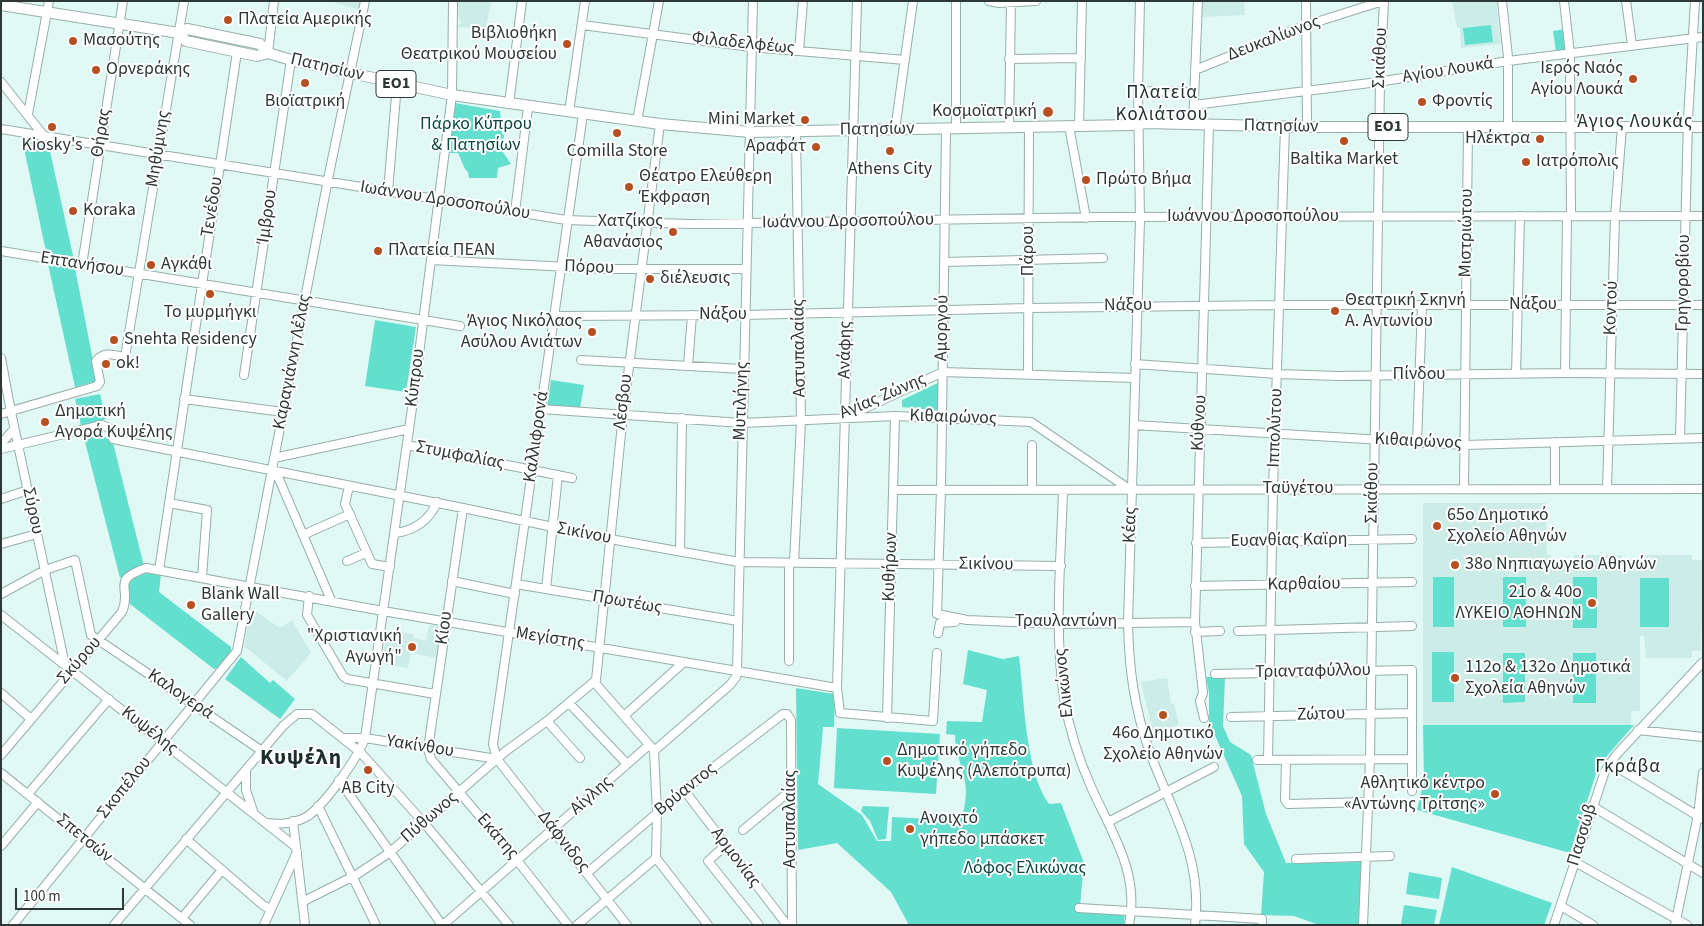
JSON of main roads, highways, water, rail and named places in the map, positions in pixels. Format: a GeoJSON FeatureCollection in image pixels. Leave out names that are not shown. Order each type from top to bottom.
{"type":"FeatureCollection","features":[{"type":"Feature","properties":{"kind":"main road","name":"Πατησίων"},"geometry":{"type":"LineString","coordinates":[[1,5],[179,33],[187,29],[260,44],[268,53],[291,60],[452,95],[660,124],[750,132],[1132,125],[1139,123],[1285,127],[1703,127]]}},
{"type":"Feature","properties":{"kind":"main road","name":"Πατησίων"},"geometry":{"type":"LineString","coordinates":[[179,33],[186,41],[257,56],[268,53]]}},
{"type":"Feature","properties":{"kind":"place","name":"Πλατεία Αμερικής"},"geometry":{"type":"Point","coordinates":[228,20]}},
{"type":"Feature","properties":{"kind":"place","name":"Μασούτης"},"geometry":{"type":"Point","coordinates":[73,41]}},
{"type":"Feature","properties":{"kind":"place","name":"Βιβλιοθήκη Θεατρικού Μουσείου"},"geometry":{"type":"Point","coordinates":[567,44]}},
{"type":"Feature","properties":{"kind":"place","name":"Ορνεράκης"},"geometry":{"type":"Point","coordinates":[96,70]}},
{"type":"Feature","properties":{"kind":"place","name":"Ιερός Ναός Αγίου Λουκά"},"geometry":{"type":"Point","coordinates":[1633,79]}},
{"type":"Feature","properties":{"kind":"place","name":"Βιοϊατρική"},"geometry":{"type":"Point","coordinates":[305,83]}},
{"type":"Feature","properties":{"kind":"place","name":"Φροντίς"},"geometry":{"type":"Point","coordinates":[1422,102]}},
{"type":"Feature","properties":{"kind":"place","name":"Κοσμοϊατρική"},"geometry":{"type":"Point","coordinates":[1048,112]}},
{"type":"Feature","properties":{"kind":"place","name":"Mini Market"},"geometry":{"type":"Point","coordinates":[805,120]}},
{"type":"Feature","properties":{"kind":"place","name":"Kiosky's"},"geometry":{"type":"Point","coordinates":[52,127]}},
{"type":"Feature","properties":{"kind":"place","name":"Comilla Store"},"geometry":{"type":"Point","coordinates":[617,133]}},
{"type":"Feature","properties":{"kind":"place","name":"Ηλέκτρα"},"geometry":{"type":"Point","coordinates":[1540,139]}},
{"type":"Feature","properties":{"kind":"place","name":"Baltika Market"},"geometry":{"type":"Point","coordinates":[1344,141]}},
{"type":"Feature","properties":{"kind":"place","name":"Αραφάτ"},"geometry":{"type":"Point","coordinates":[816,147]}},
{"type":"Feature","properties":{"kind":"place","name":"Athens City"},"geometry":{"type":"Point","coordinates":[890,151]}},
{"type":"Feature","properties":{"kind":"place","name":"Ιατρόπολις"},"geometry":{"type":"Point","coordinates":[1526,162]}},
{"type":"Feature","properties":{"kind":"place","name":"Πρώτο Βήμα"},"geometry":{"type":"Point","coordinates":[1086,180]}},
{"type":"Feature","properties":{"kind":"place","name":"Θέατρο Ελεύθερη Έκφραση"},"geometry":{"type":"Point","coordinates":[629,187]}},
{"type":"Feature","properties":{"kind":"place","name":"Koraka"},"geometry":{"type":"Point","coordinates":[73,211]}},
{"type":"Feature","properties":{"kind":"place","name":"Χατζίκος Αθανάσιος"},"geometry":{"type":"Point","coordinates":[673,232]}},
{"type":"Feature","properties":{"kind":"place","name":"Πλατεία ΠΕΑΝ"},"geometry":{"type":"Point","coordinates":[378,251]}},
{"type":"Feature","properties":{"kind":"place","name":"Αγκάθι"},"geometry":{"type":"Point","coordinates":[151,265]}},
{"type":"Feature","properties":{"kind":"place","name":"διέλευσις"},"geometry":{"type":"Point","coordinates":[650,279]}},
{"type":"Feature","properties":{"kind":"place","name":"Το μυρμήγκι"},"geometry":{"type":"Point","coordinates":[210,294]}},
{"type":"Feature","properties":{"kind":"place","name":"Θεατρική Σκηνή Α. Αντωνίου"},"geometry":{"type":"Point","coordinates":[1335,311]}},
{"type":"Feature","properties":{"kind":"place","name":"Άγιος Νικόλαος Ασύλου Ανιάτων"},"geometry":{"type":"Point","coordinates":[592,332]}},
{"type":"Feature","properties":{"kind":"place","name":"Snehta Residency"},"geometry":{"type":"Point","coordinates":[114,340]}},
{"type":"Feature","properties":{"kind":"place","name":"ok!"},"geometry":{"type":"Point","coordinates":[106,364]}},
{"type":"Feature","properties":{"kind":"place","name":"Δημοτική Αγορά Κυψέλης"},"geometry":{"type":"Point","coordinates":[45,422]}},
{"type":"Feature","properties":{"kind":"place","name":"65ο Δημοτικό Σχολείο Αθηνών"},"geometry":{"type":"Point","coordinates":[1437,526]}},
{"type":"Feature","properties":{"kind":"place","name":"38ο Νηπιαγωγείο Αθηνών"},"geometry":{"type":"Point","coordinates":[1455,565]}},
{"type":"Feature","properties":{"kind":"place","name":"21ο & 40ο ΛΥΚΕΙΟ ΑΘΗΝΩΝ"},"geometry":{"type":"Point","coordinates":[1592,603]}},
{"type":"Feature","properties":{"kind":"place","name":"Blank Wall Gallery"},"geometry":{"type":"Point","coordinates":[191,605]}},
{"type":"Feature","properties":{"kind":"place","name":"\"Χριστιανική Αγωγή\""},"geometry":{"type":"Point","coordinates":[412,647]}},
{"type":"Feature","properties":{"kind":"place","name":"112ο & 132ο Δημοτικά Σχολεία Αθηνών"},"geometry":{"type":"Point","coordinates":[1455,678]}},
{"type":"Feature","properties":{"kind":"place","name":"46ο Δημοτικό Σχολείο Αθηνών"},"geometry":{"type":"Point","coordinates":[1163,715]}},
{"type":"Feature","properties":{"kind":"place","name":"Δημοτικό γήπεδο Κυψέλης (Αλεπότρυπα)"},"geometry":{"type":"Point","coordinates":[887,761]}},
{"type":"Feature","properties":{"kind":"place","name":"AB City"},"geometry":{"type":"Point","coordinates":[368,770]}},
{"type":"Feature","properties":{"kind":"place","name":"Αθλητικό κέντρο «Αντώνης Τρίτσης»"},"geometry":{"type":"Point","coordinates":[1495,794]}},
{"type":"Feature","properties":{"kind":"place","name":"Ανοιχτό γήπεδο μπάσκετ"},"geometry":{"type":"Point","coordinates":[910,829]}},
{"type":"Feature","properties":{"kind":"district","name":"Πλατεία Κολιάτσου"},"geometry":{"type":"Point","coordinates":[1162,105]}},
{"type":"Feature","properties":{"kind":"district","name":"Άγιος Λουκάς"},"geometry":{"type":"Point","coordinates":[1635,123]}},
{"type":"Feature","properties":{"kind":"district","name":"Κυψέλη"},"geometry":{"type":"Point","coordinates":[301,759]}},
{"type":"Feature","properties":{"kind":"district","name":"Γκράβα"},"geometry":{"type":"Point","coordinates":[1628,768]}},
{"type":"Feature","properties":{"kind":"park label","name":"Πάρκο Κύπρου & Πατησίων"},"geometry":{"type":"Point","coordinates":[476,135]}},
{"type":"Feature","properties":{"kind":"park label","name":"Λόφος Ελικώνας"},"geometry":{"type":"Point","coordinates":[1025,869]}}]}
